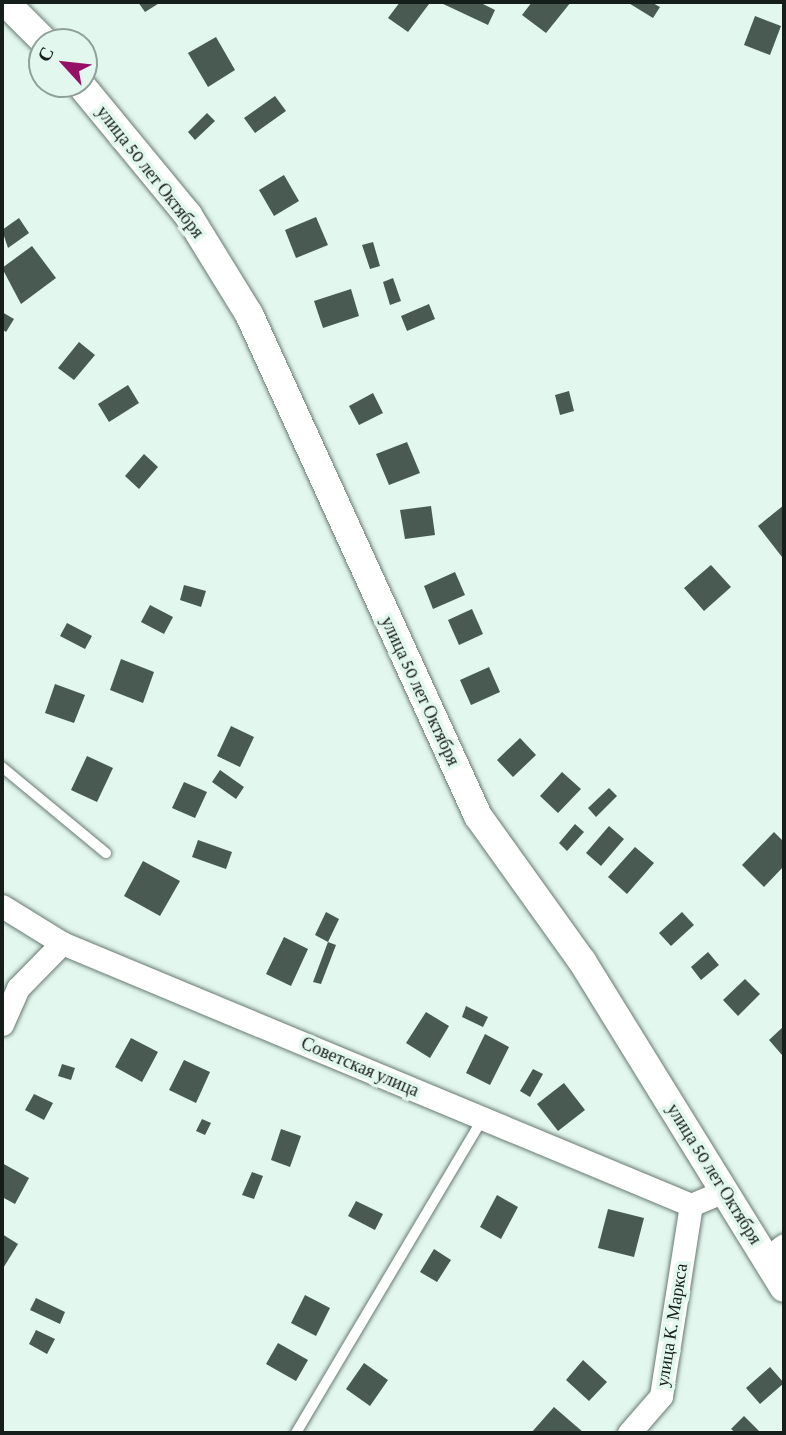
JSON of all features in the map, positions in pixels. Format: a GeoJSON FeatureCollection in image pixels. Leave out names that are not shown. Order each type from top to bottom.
{"type":"FeatureCollection","features":[{"type":"Feature","properties":{"kind":"street"},"geometry":{"type":"LineString","coordinates":[[5,2],[31,28]]}},
{"type":"Feature","properties":{"kind":"street","name":"улица 50 лет Октября"},"geometry":{"type":"LineString","coordinates":[[92,98],[188,215],[249,314],[478,816],[582,961],[724,1191],[776,1251],[784,1287]]}},
{"type":"Feature","properties":{"kind":"street","name":"Советская улица"},"geometry":{"type":"LineString","coordinates":[[2,906],[62,943],[691,1205]]}},
{"type":"Feature","properties":{"kind":"street"},"geometry":{"type":"LineString","coordinates":[[2,1024],[18,988],[62,943]]}},
{"type":"Feature","properties":{"kind":"street"},"geometry":{"type":"LineString","coordinates":[[691,1205],[724,1191]]}},
{"type":"Feature","properties":{"kind":"street","name":"улица К. Маркса"},"geometry":{"type":"LineString","coordinates":[[629,1433],[661,1396],[691,1205]]}},
{"type":"Feature","properties":{"kind":"lane"},"geometry":{"type":"LineString","coordinates":[[2,767],[106,853]]}},
{"type":"Feature","properties":{"kind":"lane"},"geometry":{"type":"LineString","coordinates":[[296,1433],[483,1118]]}},
{"type":"Feature","properties":{"kind":"building"},"geometry":{"type":"Polygon","coordinates":[[[138,2],[161,2],[145,12],[138,2]]]}},
{"type":"Feature","properties":{"kind":"building"},"geometry":{"type":"Polygon","coordinates":[[[400,2],[429,4],[408,32],[388,18],[400,2]]]}},
{"type":"Feature","properties":{"kind":"building"},"geometry":{"type":"Polygon","coordinates":[[[439,2],[479,2],[495,10],[488,25],[439,2]]]}},
{"type":"Feature","properties":{"kind":"building"},"geometry":{"type":"Polygon","coordinates":[[[532,2],[571,2],[546,33],[522,15],[532,2]]]}},
{"type":"Feature","properties":{"kind":"building"},"geometry":{"type":"Polygon","coordinates":[[[627,2],[651,2],[660,7],[653,18],[627,2]]]}},
{"type":"Feature","properties":{"kind":"building"},"geometry":{"type":"Polygon","coordinates":[[[755,16],[781,26],[770,55],[744,45],[755,16]]]}},
{"type":"Feature","properties":{"kind":"building"},"geometry":{"type":"Polygon","coordinates":[[[216,37],[235,70],[208,87],[188,53],[216,37]]]}},
{"type":"Feature","properties":{"kind":"building"},"geometry":{"type":"Polygon","coordinates":[[[275,96],[286,111],[255,133],[244,118],[275,96]]]}},
{"type":"Feature","properties":{"kind":"building"},"geometry":{"type":"Polygon","coordinates":[[[207,113],[215,121],[195,140],[188,132],[207,113]]]}},
{"type":"Feature","properties":{"kind":"building"},"geometry":{"type":"Polygon","coordinates":[[[284,175],[299,201],[274,216],[259,190],[284,175]]]}},
{"type":"Feature","properties":{"kind":"building"},"geometry":{"type":"Polygon","coordinates":[[[316,217],[328,245],[296,258],[285,230],[316,217]]]}},
{"type":"Feature","properties":{"kind":"building"},"geometry":{"type":"Polygon","coordinates":[[[19,218],[29,233],[8,248],[2,230],[19,218]]]}},
{"type":"Feature","properties":{"kind":"building"},"geometry":{"type":"Polygon","coordinates":[[[373,242],[380,266],[370,269],[362,245],[373,242]]]}},
{"type":"Feature","properties":{"kind":"building"},"geometry":{"type":"Polygon","coordinates":[[[32,246],[56,278],[21,304],[2,268],[32,246]]]}},
{"type":"Feature","properties":{"kind":"building"},"geometry":{"type":"Polygon","coordinates":[[[393,278],[401,301],[390,305],[383,282],[393,278]]]}},
{"type":"Feature","properties":{"kind":"building"},"geometry":{"type":"Polygon","coordinates":[[[351,289],[359,316],[323,328],[314,301],[351,289]]]}},
{"type":"Feature","properties":{"kind":"building"},"geometry":{"type":"Polygon","coordinates":[[[429,304],[435,319],[407,331],[401,316],[429,304]]]}},
{"type":"Feature","properties":{"kind":"building"},"geometry":{"type":"Polygon","coordinates":[[[2,312],[14,319],[6,332],[2,329],[2,312]]]}},
{"type":"Feature","properties":{"kind":"building"},"geometry":{"type":"Polygon","coordinates":[[[79,342],[95,355],[74,380],[58,368],[79,342]]]}},
{"type":"Feature","properties":{"kind":"building"},"geometry":{"type":"Polygon","coordinates":[[[128,385],[139,403],[109,422],[98,404],[128,385]]]}},
{"type":"Feature","properties":{"kind":"building"},"geometry":{"type":"Polygon","coordinates":[[[569,391],[574,411],[560,415],[555,395],[569,391]]]}},
{"type":"Feature","properties":{"kind":"building"},"geometry":{"type":"Polygon","coordinates":[[[373,393],[383,413],[359,425],[349,406],[373,393]]]}},
{"type":"Feature","properties":{"kind":"building"},"geometry":{"type":"Polygon","coordinates":[[[407,442],[420,473],[389,485],[376,454],[407,442]]]}},
{"type":"Feature","properties":{"kind":"building"},"geometry":{"type":"Polygon","coordinates":[[[144,454],[158,467],[139,489],[125,476],[144,454]]]}},
{"type":"Feature","properties":{"kind":"building"},"geometry":{"type":"Polygon","coordinates":[[[784,505],[784,555],[782,557],[758,526],[784,505]]]}},
{"type":"Feature","properties":{"kind":"building"},"geometry":{"type":"Polygon","coordinates":[[[431,506],[435,535],[405,539],[400,510],[431,506]]]}},
{"type":"Feature","properties":{"kind":"building"},"geometry":{"type":"Polygon","coordinates":[[[711,565],[731,587],[704,611],[684,588],[711,565]]]}},
{"type":"Feature","properties":{"kind":"building"},"geometry":{"type":"Polygon","coordinates":[[[455,572],[465,595],[433,609],[424,586],[455,572]]]}},
{"type":"Feature","properties":{"kind":"building"},"geometry":{"type":"Polygon","coordinates":[[[184,585],[206,591],[201,607],[180,600],[184,585]]]}},
{"type":"Feature","properties":{"kind":"building"},"geometry":{"type":"Polygon","coordinates":[[[150,605],[173,617],[164,634],[141,622],[150,605]]]}},
{"type":"Feature","properties":{"kind":"building"},"geometry":{"type":"Polygon","coordinates":[[[472,609],[483,634],[459,645],[448,620],[472,609]]]}},
{"type":"Feature","properties":{"kind":"building"},"geometry":{"type":"Polygon","coordinates":[[[67,623],[92,636],[85,649],[60,636],[67,623]]]}},
{"type":"Feature","properties":{"kind":"building"},"geometry":{"type":"Polygon","coordinates":[[[121,659],[154,672],[143,703],[110,690],[121,659]]]}},
{"type":"Feature","properties":{"kind":"building"},"geometry":{"type":"Polygon","coordinates":[[[489,667],[500,692],[471,705],[460,680],[489,667]]]}},
{"type":"Feature","properties":{"kind":"building"},"geometry":{"type":"Polygon","coordinates":[[[55,684],[85,695],[74,723],[45,713],[55,684]]]}},
{"type":"Feature","properties":{"kind":"building"},"geometry":{"type":"Polygon","coordinates":[[[231,726],[254,737],[240,767],[217,756],[231,726]]]}},
{"type":"Feature","properties":{"kind":"building"},"geometry":{"type":"Polygon","coordinates":[[[520,738],[536,755],[513,777],[497,760],[520,738]]]}},
{"type":"Feature","properties":{"kind":"building"},"geometry":{"type":"Polygon","coordinates":[[[87,756],[113,768],[97,802],[71,790],[87,756]]]}},
{"type":"Feature","properties":{"kind":"building"},"geometry":{"type":"Polygon","coordinates":[[[220,770],[244,787],[236,799],[212,782],[220,770]]]}},
{"type":"Feature","properties":{"kind":"building"},"geometry":{"type":"Polygon","coordinates":[[[562,772],[581,789],[558,813],[540,796],[562,772]]]}},
{"type":"Feature","properties":{"kind":"building"},"geometry":{"type":"Polygon","coordinates":[[[184,782],[207,792],[195,818],[172,808],[184,782]]]}},
{"type":"Feature","properties":{"kind":"building"},"geometry":{"type":"Polygon","coordinates":[[[609,788],[617,796],[596,817],[588,808],[609,788]]]}},
{"type":"Feature","properties":{"kind":"building"},"geometry":{"type":"Polygon","coordinates":[[[575,824],[584,832],[567,851],[559,843],[575,824]]]}},
{"type":"Feature","properties":{"kind":"building"},"geometry":{"type":"Polygon","coordinates":[[[609,826],[624,839],[601,866],[586,853],[609,826]]]}},
{"type":"Feature","properties":{"kind":"building"},"geometry":{"type":"Polygon","coordinates":[[[774,832],[784,842],[784,866],[764,887],[742,865],[774,832]]]}},
{"type":"Feature","properties":{"kind":"building"},"geometry":{"type":"Polygon","coordinates":[[[198,840],[232,852],[226,869],[192,857],[198,840]]]}},
{"type":"Feature","properties":{"kind":"building"},"geometry":{"type":"Polygon","coordinates":[[[635,847],[654,863],[627,894],[608,877],[635,847]]]}},
{"type":"Feature","properties":{"kind":"building"},"geometry":{"type":"Polygon","coordinates":[[[143,861],[180,881],[160,916],[124,896],[143,861]]]}},
{"type":"Feature","properties":{"kind":"building"},"geometry":{"type":"Polygon","coordinates":[[[326,912],[339,919],[328,942],[315,935],[326,912]]]}},
{"type":"Feature","properties":{"kind":"building"},"geometry":{"type":"Polygon","coordinates":[[[682,912],[694,925],[671,946],[659,933],[682,912]]]}},
{"type":"Feature","properties":{"kind":"building"},"geometry":{"type":"Polygon","coordinates":[[[284,937],[308,949],[291,986],[266,974],[284,937]]]}},
{"type":"Feature","properties":{"kind":"building"},"geometry":{"type":"Polygon","coordinates":[[[328,942],[336,945],[321,984],[313,982],[328,942]]]}},
{"type":"Feature","properties":{"kind":"building"},"geometry":{"type":"Polygon","coordinates":[[[708,952],[719,965],[701,980],[691,967],[708,952]]]}},
{"type":"Feature","properties":{"kind":"building"},"geometry":{"type":"Polygon","coordinates":[[[745,979],[760,994],[738,1016],[723,1000],[745,979]]]}},
{"type":"Feature","properties":{"kind":"building"},"geometry":{"type":"Polygon","coordinates":[[[466,1006],[488,1017],[483,1027],[462,1017],[466,1006]]]}},
{"type":"Feature","properties":{"kind":"building"},"geometry":{"type":"Polygon","coordinates":[[[426,1012],[449,1026],[430,1058],[406,1043],[426,1012]]]}},
{"type":"Feature","properties":{"kind":"building"},"geometry":{"type":"Polygon","coordinates":[[[784,1026],[784,1053],[782,1055],[769,1040],[784,1026]]]}},
{"type":"Feature","properties":{"kind":"building"},"geometry":{"type":"Polygon","coordinates":[[[485,1034],[509,1047],[490,1085],[466,1073],[485,1034]]]}},
{"type":"Feature","properties":{"kind":"building"},"geometry":{"type":"Polygon","coordinates":[[[131,1038],[158,1052],[142,1082],[115,1067],[131,1038]]]}},
{"type":"Feature","properties":{"kind":"building"},"geometry":{"type":"Polygon","coordinates":[[[184,1060],[210,1072],[196,1103],[169,1090],[184,1060]]]}},
{"type":"Feature","properties":{"kind":"building"},"geometry":{"type":"Polygon","coordinates":[[[62,1064],[75,1068],[71,1080],[58,1076],[62,1064]]]}},
{"type":"Feature","properties":{"kind":"building"},"geometry":{"type":"Polygon","coordinates":[[[533,1069],[543,1074],[530,1097],[520,1091],[533,1069]]]}},
{"type":"Feature","properties":{"kind":"building"},"geometry":{"type":"Polygon","coordinates":[[[564,1083],[585,1110],[558,1131],[537,1104],[564,1083]]]}},
{"type":"Feature","properties":{"kind":"building"},"geometry":{"type":"Polygon","coordinates":[[[34,1094],[53,1103],[44,1120],[25,1110],[34,1094]]]}},
{"type":"Feature","properties":{"kind":"building"},"geometry":{"type":"Polygon","coordinates":[[[202,1119],[211,1123],[205,1135],[196,1131],[202,1119]]]}},
{"type":"Feature","properties":{"kind":"building"},"geometry":{"type":"Polygon","coordinates":[[[281,1129],[301,1136],[290,1167],[271,1160],[281,1129]]]}},
{"type":"Feature","properties":{"kind":"building"},"geometry":{"type":"Polygon","coordinates":[[[2,1163],[29,1178],[15,1204],[2,1197],[2,1163]]]}},
{"type":"Feature","properties":{"kind":"building"},"geometry":{"type":"Polygon","coordinates":[[[252,1172],[263,1176],[254,1199],[242,1195],[252,1172]]]}},
{"type":"Feature","properties":{"kind":"building"},"geometry":{"type":"Polygon","coordinates":[[[497,1195],[518,1207],[501,1239],[480,1227],[497,1195]]]}},
{"type":"Feature","properties":{"kind":"building"},"geometry":{"type":"Polygon","coordinates":[[[356,1201],[383,1214],[375,1230],[348,1216],[356,1201]]]}},
{"type":"Feature","properties":{"kind":"building"},"geometry":{"type":"Polygon","coordinates":[[[608,1209],[644,1218],[634,1257],[598,1248],[608,1209]]]}},
{"type":"Feature","properties":{"kind":"building"},"geometry":{"type":"Polygon","coordinates":[[[2,1234],[18,1244],[2,1270],[2,1234]]]}},
{"type":"Feature","properties":{"kind":"building"},"geometry":{"type":"Polygon","coordinates":[[[434,1249],[451,1260],[437,1282],[420,1272],[434,1249]]]}},
{"type":"Feature","properties":{"kind":"building"},"geometry":{"type":"Polygon","coordinates":[[[305,1295],[330,1308],[316,1336],[291,1323],[305,1295]]]}},
{"type":"Feature","properties":{"kind":"building"},"geometry":{"type":"Polygon","coordinates":[[[36,1298],[65,1312],[60,1324],[30,1310],[36,1298]]]}},
{"type":"Feature","properties":{"kind":"building"},"geometry":{"type":"Polygon","coordinates":[[[36,1330],[55,1339],[47,1354],[29,1344],[36,1330]]]}},
{"type":"Feature","properties":{"kind":"building"},"geometry":{"type":"Polygon","coordinates":[[[278,1343],[308,1360],[296,1381],[266,1364],[278,1343]]]}},
{"type":"Feature","properties":{"kind":"building"},"geometry":{"type":"Polygon","coordinates":[[[583,1360],[607,1382],[589,1401],[566,1380],[583,1360]]]}},
{"type":"Feature","properties":{"kind":"building"},"geometry":{"type":"Polygon","coordinates":[[[364,1363],[388,1380],[370,1406],[346,1389],[364,1363]]]}},
{"type":"Feature","properties":{"kind":"building"},"geometry":{"type":"Polygon","coordinates":[[[770,1367],[784,1383],[760,1404],[746,1388],[770,1367]]]}},
{"type":"Feature","properties":{"kind":"building"},"geometry":{"type":"Polygon","coordinates":[[[554,1407],[584,1433],[531,1433],[554,1407]]]}},
{"type":"Feature","properties":{"kind":"building"},"geometry":{"type":"Polygon","coordinates":[[[744,1416],[761,1433],[736,1433],[731,1429],[744,1416]]]}}]}
